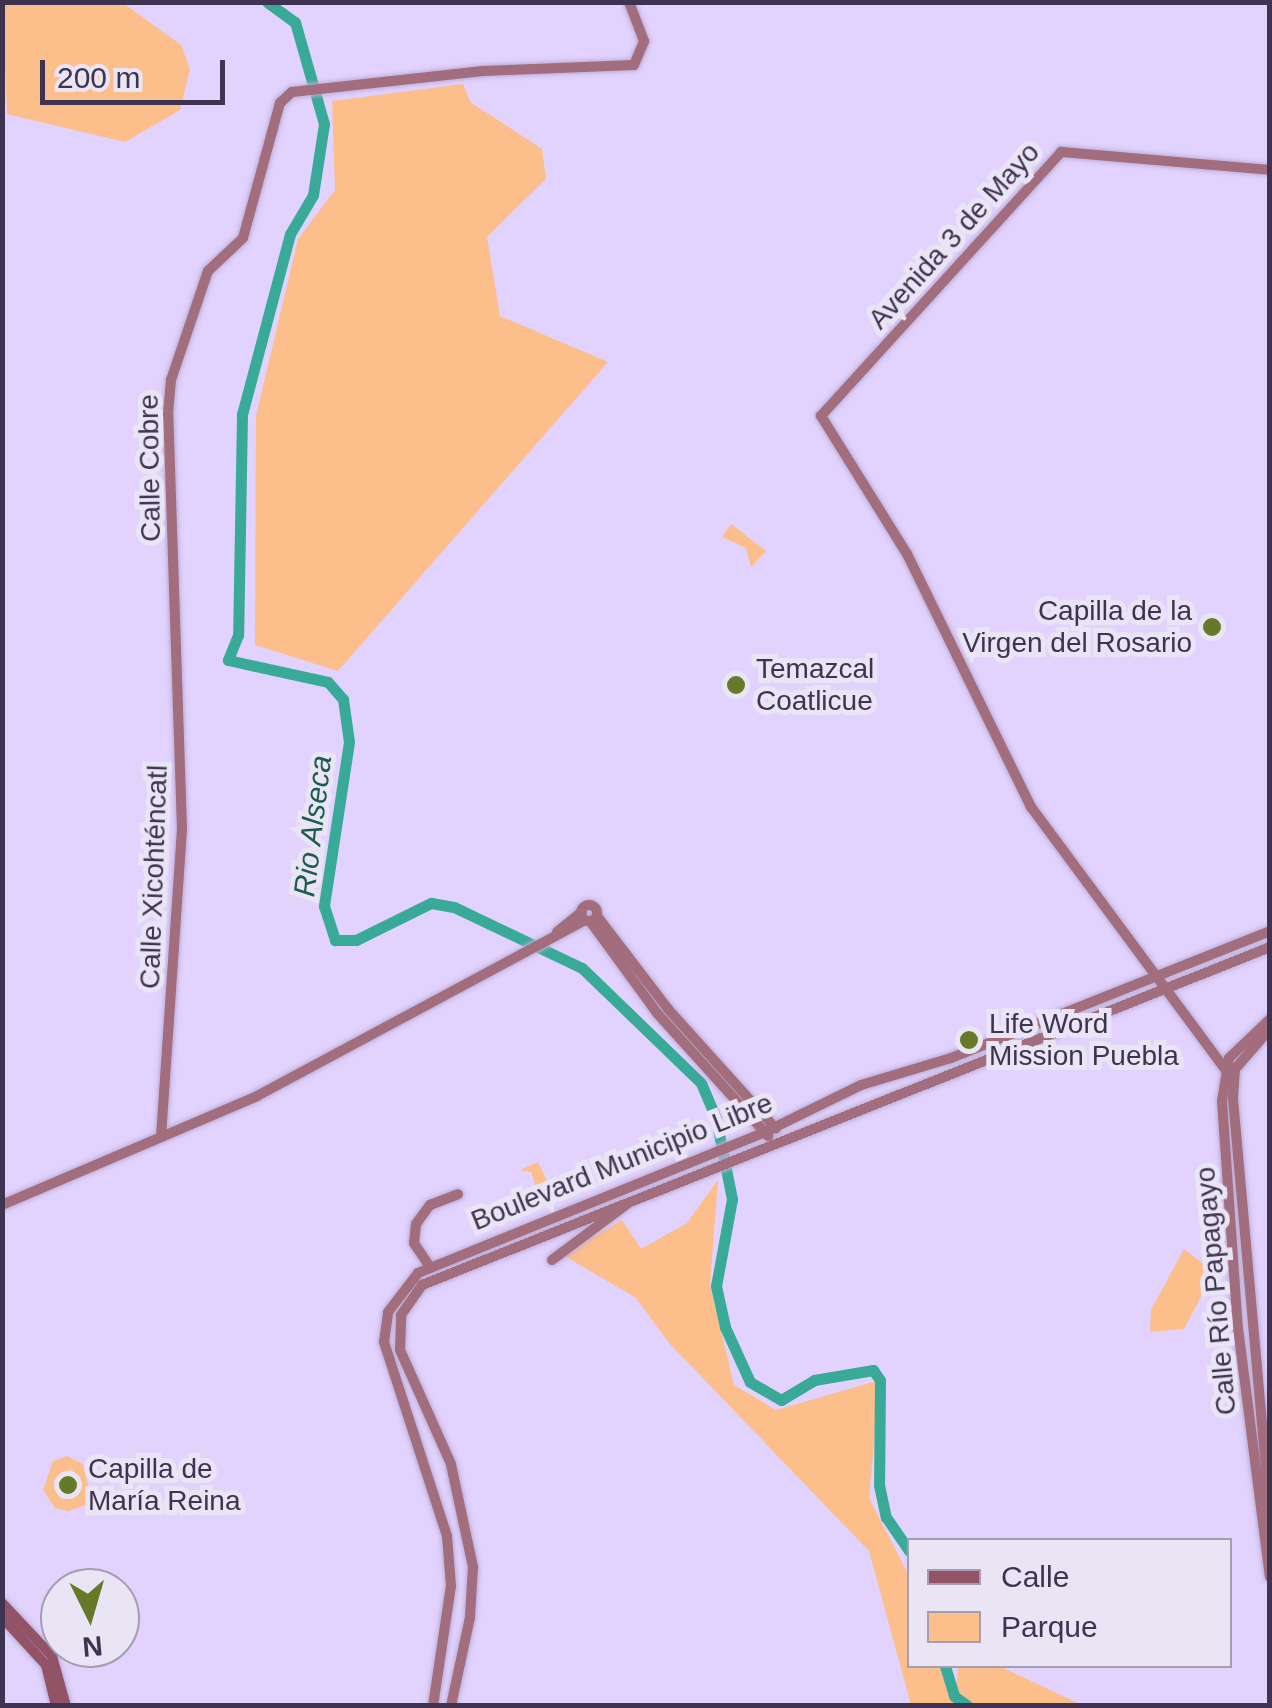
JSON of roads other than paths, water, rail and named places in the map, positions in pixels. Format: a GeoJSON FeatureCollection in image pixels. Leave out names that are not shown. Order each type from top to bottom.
{"type":"FeatureCollection","features":[{"type":"Feature","properties":{"kind":"main road"},"geometry":{"type":"LineString","coordinates":[[2,1603],[52,1656],[66,1706]]}},
{"type":"Feature","properties":{"kind":"main road"},"geometry":{"type":"LineString","coordinates":[[2,1617],[46,1666],[56,1706]]}},
{"type":"Feature","properties":{"kind":"street","name":"Calle Cobre"},"geometry":{"type":"LineString","coordinates":[[177,619],[166,464],[171,380],[208,271],[243,238],[280,103],[308,87],[517,68],[634,65],[644,41],[629,2]]}},
{"type":"Feature","properties":{"kind":"street","name":"Avenida 3 de Mayo"},"geometry":{"type":"LineString","coordinates":[[1155,976],[1022,793],[907,554],[821,416],[1061,152],[1270,170]]}},
{"type":"Feature","properties":{"kind":"street","name":"Calle Xicohténcatl"},"geometry":{"type":"LineString","coordinates":[[161,1137],[182,829],[177,619]]}},
{"type":"Feature","properties":{"kind":"street"},"geometry":{"type":"LineString","coordinates":[[2,1205],[257,1096],[588,917]]}},
{"type":"Feature","properties":{"kind":"street"},"geometry":{"type":"LineString","coordinates":[[588,917],[657,1013],[751,1116],[770,1130]]}},
{"type":"Feature","properties":{"kind":"street"},"geometry":{"type":"LineString","coordinates":[[588,917],[777,1141]]}},
{"type":"Feature","properties":{"kind":"street","name":"Boulevard Municipio Libre"},"geometry":{"type":"LineString","coordinates":[[433,1706],[452,1586],[447,1536],[384,1342],[395,1300],[428,1264],[770,1130],[861,1085],[951,1058],[1270,931]]}},
{"type":"Feature","properties":{"kind":"street","name":"Boulevard Municipio Libre"},"geometry":{"type":"LineString","coordinates":[[451,1706],[473,1590],[467,1522],[451,1464],[400,1350],[401,1314],[433,1277],[1270,947]]}},
{"type":"Feature","properties":{"kind":"street"},"geometry":{"type":"LineString","coordinates":[[1155,976],[1226,1070],[1242,1039],[1270,1018]]}},
{"type":"Feature","properties":{"kind":"street","name":"Calle Río Papagayo"},"geometry":{"type":"LineString","coordinates":[[1270,1028],[1235,1069],[1233,1099],[1270,1577]]}},
{"type":"Feature","properties":{"kind":"street","name":"Calle Río Papagayo"},"geometry":{"type":"LineString","coordinates":[[1226,1070],[1222,1101],[1238,1324],[1270,1510]]}},
{"type":"Feature","properties":{"kind":"street"},"geometry":{"type":"LineString","coordinates":[[746,1139],[751,1116]]}},
{"type":"Feature","properties":{"kind":"street"},"geometry":{"type":"LineString","coordinates":[[428,1264],[414,1244],[416,1224],[430,1205],[458,1194]]}},
{"type":"Feature","properties":{"kind":"street"},"geometry":{"type":"LineString","coordinates":[[552,1260],[638,1196]]}},
{"type":"Feature","properties":{"kind":"waterway","name":"Rio Alseca"},"geometry":{"type":"LineString","coordinates":[[267,2],[295,22],[324,124],[313,195],[290,234],[242,414],[238,635],[228,660],[328,682],[343,699],[349,742],[324,906],[335,940],[356,940],[431,903],[454,907],[582,968],[701,1083],[716,1119],[732,1199],[716,1286],[725,1327],[750,1382],[781,1400],[814,1380],[873,1370],[880,1380],[879,1485],[886,1517],[907,1548]]}},
{"type":"Feature","properties":{"kind":"waterway","name":"Rio Alseca"},"geometry":{"type":"LineString","coordinates":[[946,1668],[954,1696],[968,1706]]}},
{"type":"Feature","properties":{"kind":"place","name":"Capilla de la Virgen del Rosario"},"geometry":{"type":"Point","coordinates":[1212,627]}},
{"type":"Feature","properties":{"kind":"place","name":"Temazcal Coatlicue"},"geometry":{"type":"Point","coordinates":[736,685]}},
{"type":"Feature","properties":{"kind":"place","name":"Life Word Mission Puebla"},"geometry":{"type":"Point","coordinates":[969,1040]}},
{"type":"Feature","properties":{"kind":"place","name":"Capilla de María Reina"},"geometry":{"type":"Point","coordinates":[68,1485]}}]}
